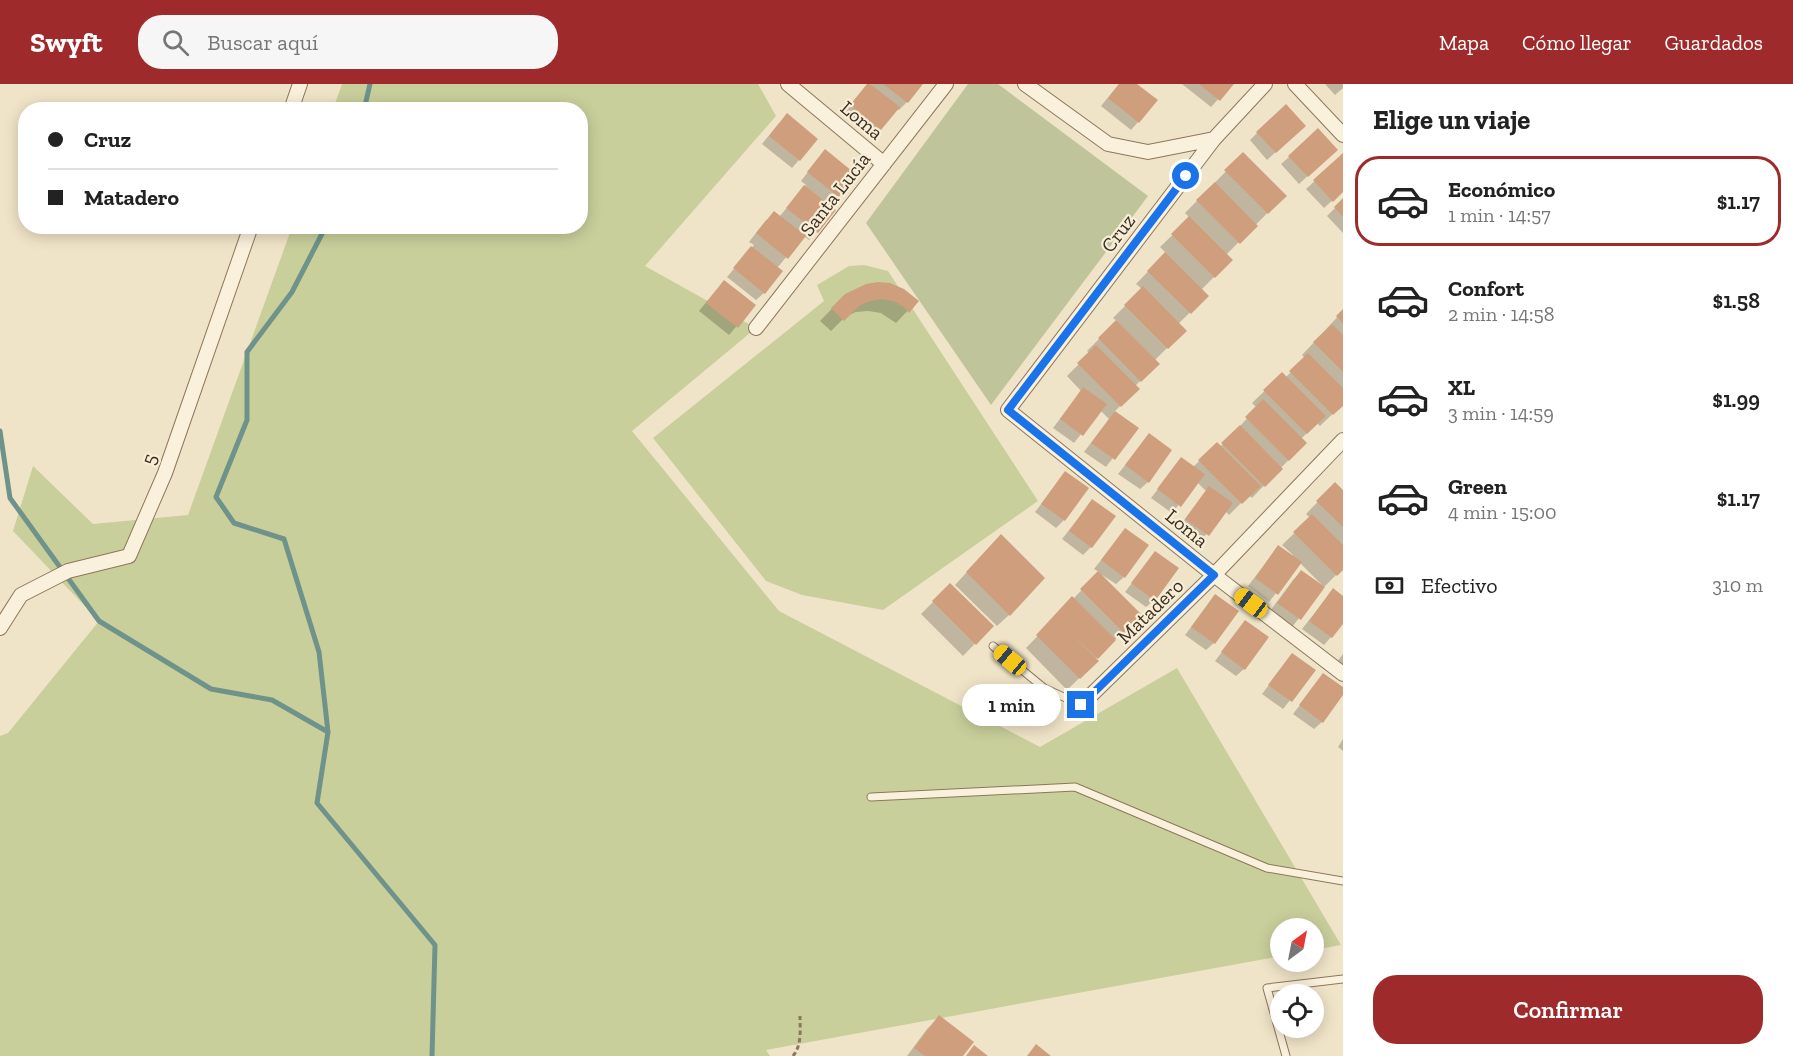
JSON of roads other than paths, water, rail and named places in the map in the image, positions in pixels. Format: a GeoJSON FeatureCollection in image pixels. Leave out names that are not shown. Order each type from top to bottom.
{"type":"FeatureCollection","features":[{"type":"Feature","properties":{"kind":"street"},"geometry":{"type":"LineString","coordinates":[[294,102],[300,84]]}},
{"type":"Feature","properties":{"kind":"street","name":"Loma"},"geometry":{"type":"LineString","coordinates":[[788,84],[884,164]]}},
{"type":"Feature","properties":{"kind":"street","name":"Santa Lucía"},"geometry":{"type":"LineString","coordinates":[[756,328],[946,84]]}},
{"type":"Feature","properties":{"kind":"street"},"geometry":{"type":"LineString","coordinates":[[1025,84],[1108,144],[1148,152],[1214,139]]}},
{"type":"Feature","properties":{"kind":"street","name":"Cruz"},"geometry":{"type":"LineString","coordinates":[[1008,410],[1214,139],[1264,84]]}},
{"type":"Feature","properties":{"kind":"street"},"geometry":{"type":"LineString","coordinates":[[1295,84],[1343,135]]}},
{"type":"Feature","properties":{"kind":"street","name":"5"},"geometry":{"type":"LineString","coordinates":[[0,628],[21,595],[68,571],[129,556],[165,473],[248,234]]}},
{"type":"Feature","properties":{"kind":"street","name":"Loma"},"geometry":{"type":"LineString","coordinates":[[1008,410],[1214,575],[1343,674]]}},
{"type":"Feature","properties":{"kind":"street","name":"Matadero"},"geometry":{"type":"LineString","coordinates":[[1081,705],[1214,575],[1343,440]]}},
{"type":"Feature","properties":{"kind":"lane","name":"Matadero"},"geometry":{"type":"LineString","coordinates":[[993,646],[1044,688],[1081,705]]}},
{"type":"Feature","properties":{"kind":"lane"},"geometry":{"type":"LineString","coordinates":[[871,797],[1075,787],[1266,868],[1343,881]]}},
{"type":"Feature","properties":{"kind":"lane"},"geometry":{"type":"LineString","coordinates":[[1286,1056],[1267,988],[1343,979]]}},
{"type":"Feature","properties":{"kind":"waterway"},"geometry":{"type":"LineString","coordinates":[[366,102],[370,84]]}},
{"type":"Feature","properties":{"kind":"waterway"},"geometry":{"type":"LineString","coordinates":[[322,234],[292,292],[247,352],[247,420],[216,497],[234,523],[284,539],[319,652],[328,732],[317,803],[435,945],[432,1056]]}},
{"type":"Feature","properties":{"kind":"waterway"},"geometry":{"type":"LineString","coordinates":[[0,431],[10,498],[99,621],[211,689],[272,700],[328,732]]}}]}
